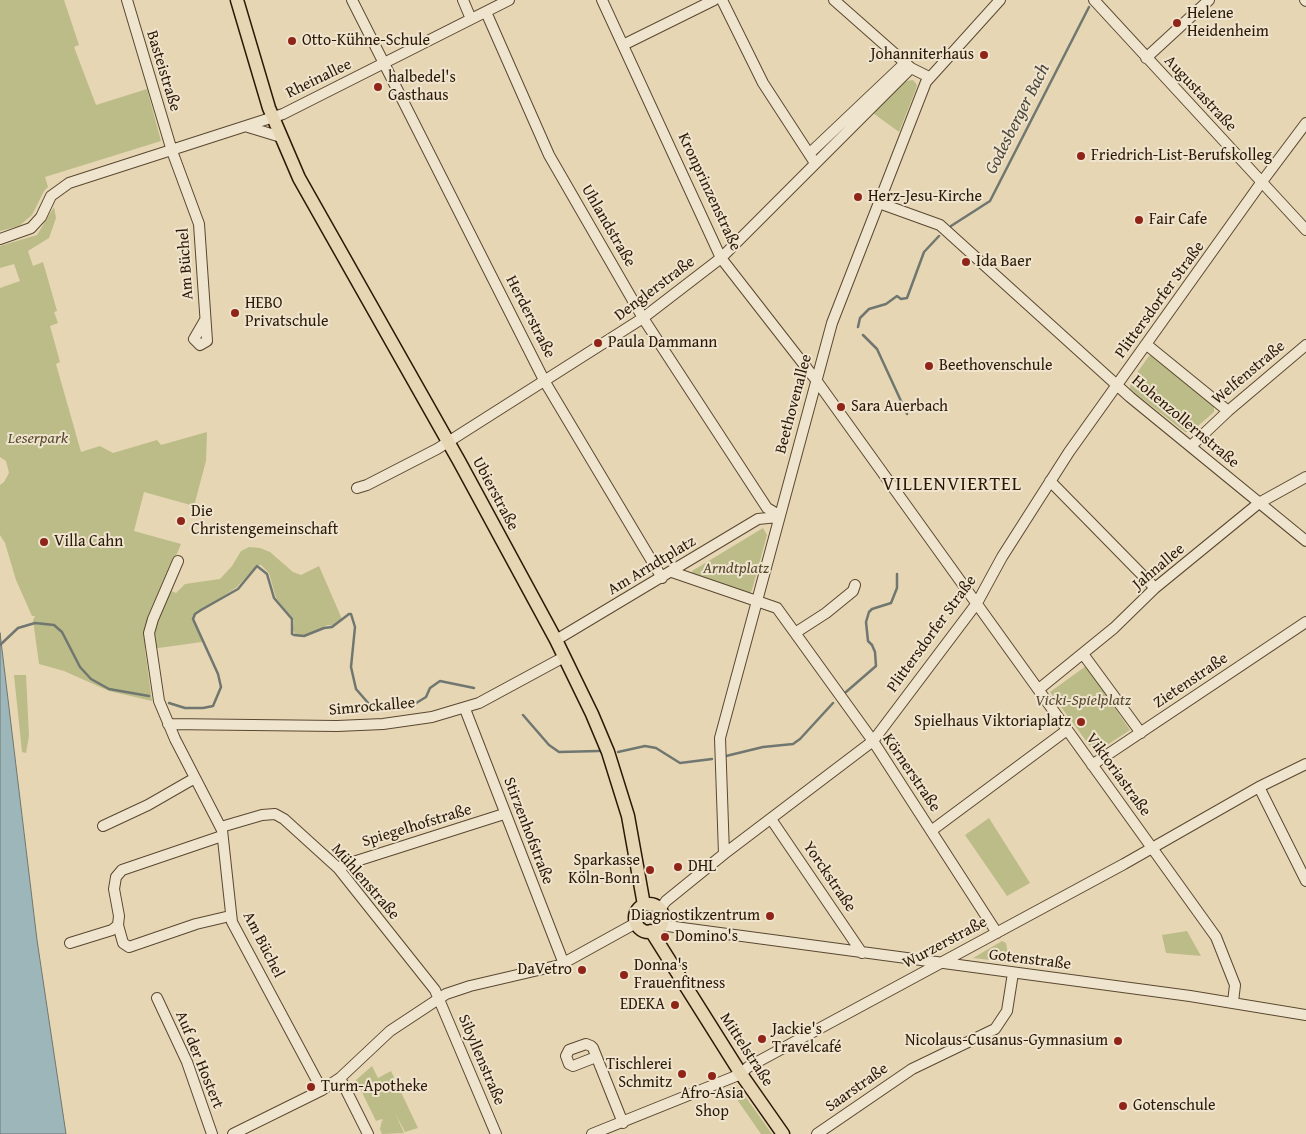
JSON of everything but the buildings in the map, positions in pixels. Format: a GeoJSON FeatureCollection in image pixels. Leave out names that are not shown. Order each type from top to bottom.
{"type":"FeatureCollection","features":[{"type":"Feature","properties":{"kind":"main road","name":"Ubierstraße"},"geometry":{"type":"LineString","coordinates":[[237,0],[272,118],[280,138],[312,202],[448,442],[556,640],[598,727],[620,787],[634,839],[644,905]]}},
{"type":"Feature","properties":{"kind":"main road"},"geometry":{"type":"LineString","coordinates":[[652,904],[660,909],[662,917],[655,928],[642,930],[636,923],[636,914],[644,905],[652,904]]}},
{"type":"Feature","properties":{"kind":"main road","name":"Mittelstraße"},"geometry":{"type":"LineString","coordinates":[[655,928],[741,1074],[783,1134]]}},
{"type":"Feature","properties":{"kind":"street","name":"Basteistraße"},"geometry":{"type":"LineString","coordinates":[[127,0],[172,151]]}},
{"type":"Feature","properties":{"kind":"street","name":"Herderstraße"},"geometry":{"type":"LineString","coordinates":[[352,0],[545,382],[662,578]]}},
{"type":"Feature","properties":{"kind":"street"},"geometry":{"type":"LineString","coordinates":[[463,0],[471,19]]}},
{"type":"Feature","properties":{"kind":"street","name":"Rheinallee"},"geometry":{"type":"LineString","coordinates":[[0,239],[31,228],[41,217],[50,196],[59,189],[272,118],[384,64],[509,0]]}},
{"type":"Feature","properties":{"kind":"street","name":"Kronprinzenstraße"},"geometry":{"type":"LineString","coordinates":[[602,0],[722,258],[816,380]]}},
{"type":"Feature","properties":{"kind":"street"},"geometry":{"type":"LineString","coordinates":[[623,45],[714,0]]}},
{"type":"Feature","properties":{"kind":"street"},"geometry":{"type":"LineString","coordinates":[[722,0],[763,83],[815,163]]}},
{"type":"Feature","properties":{"kind":"street"},"geometry":{"type":"LineString","coordinates":[[834,0],[908,65],[930,77]]}},
{"type":"Feature","properties":{"kind":"street","name":"Beethovenallee"},"geometry":{"type":"LineString","coordinates":[[724,854],[719,744],[832,323],[930,77],[1000,0]]}},
{"type":"Feature","properties":{"kind":"street","name":"Augustastraße"},"geometry":{"type":"LineString","coordinates":[[1094,0],[1306,230]]}},
{"type":"Feature","properties":{"kind":"street"},"geometry":{"type":"LineString","coordinates":[[1146,58],[1209,0]]}},
{"type":"Feature","properties":{"kind":"street","name":"Uhlandstraße"},"geometry":{"type":"LineString","coordinates":[[486,12],[549,154],[644,318],[765,513],[779,516]]}},
{"type":"Feature","properties":{"kind":"street","name":"Denglerstraße"},"geometry":{"type":"LineString","coordinates":[[357,488],[367,486],[448,442],[644,318],[722,258],[815,163],[858,114],[908,65]]}},
{"type":"Feature","properties":{"kind":"street","name":"Denglerstraße"},"geometry":{"type":"LineString","coordinates":[[809,154],[858,114]]}},
{"type":"Feature","properties":{"kind":"street","name":"Plittersdorfer Straße"},"geometry":{"type":"LineString","coordinates":[[660,909],[666,901],[724,854],[872,742],[977,603],[1002,558],[1050,481],[1116,384],[1147,345],[1261,183],[1306,124]]}},
{"type":"Feature","properties":{"kind":"street"},"geometry":{"type":"LineString","coordinates":[[247,126],[280,138]]}},
{"type":"Feature","properties":{"kind":"street","name":"Am Büchel"},"geometry":{"type":"LineString","coordinates":[[172,151],[199,224],[205,320]]}},
{"type":"Feature","properties":{"kind":"street","name":"Hohenzollernstraße"},"geometry":{"type":"LineString","coordinates":[[880,203],[940,226],[1116,384],[1306,541]]}},
{"type":"Feature","properties":{"kind":"street"},"geometry":{"type":"LineString","coordinates":[[1147,345],[1228,411]]}},
{"type":"Feature","properties":{"kind":"street","name":"Welfenstraße"},"geometry":{"type":"LineString","coordinates":[[1191,446],[1228,411],[1306,345]]}},
{"type":"Feature","properties":{"kind":"street","name":"Viktoriastraße"},"geometry":{"type":"LineString","coordinates":[[816,380],[1216,937],[1235,985],[1233,1002]]}},
{"type":"Feature","properties":{"kind":"street","name":"Jahnallee"},"geometry":{"type":"LineString","coordinates":[[1039,689],[1114,628],[1155,588],[1259,503],[1306,477]]}},
{"type":"Feature","properties":{"kind":"street"},"geometry":{"type":"LineString","coordinates":[[1050,481],[1155,588]]}},
{"type":"Feature","properties":{"kind":"street","name":"Am Arndtplatz"},"geometry":{"type":"LineString","coordinates":[[556,640],[672,572],[765,513]]}},
{"type":"Feature","properties":{"kind":"street","name":"Am Büchel"},"geometry":{"type":"LineString","coordinates":[[178,561],[149,632],[156,687],[168,724],[222,832],[230,916],[322,1090]]}},
{"type":"Feature","properties":{"kind":"street"},"geometry":{"type":"LineString","coordinates":[[672,572],[756,602]]}},
{"type":"Feature","properties":{"kind":"street"},"geometry":{"type":"LineString","coordinates":[[795,633],[826,613],[853,591],[856,585]]}},
{"type":"Feature","properties":{"kind":"street","name":"Körnerstraße"},"geometry":{"type":"LineString","coordinates":[[756,602],[777,608],[872,742],[997,933]]}},
{"type":"Feature","properties":{"kind":"street","name":"Zietenstraße"},"geometry":{"type":"LineString","coordinates":[[1092,765],[1306,622]]}},
{"type":"Feature","properties":{"kind":"street"},"geometry":{"type":"LineString","coordinates":[[1083,654],[1141,733]]}},
{"type":"Feature","properties":{"kind":"street","name":"Simrockallee"},"geometry":{"type":"LineString","coordinates":[[168,724],[366,725],[432,717],[465,709],[564,657]]}},
{"type":"Feature","properties":{"kind":"street","name":"Stirzenhofstraße"},"geometry":{"type":"LineString","coordinates":[[465,709],[504,814],[564,964]]}},
{"type":"Feature","properties":{"kind":"street"},"geometry":{"type":"LineString","coordinates":[[931,831],[1067,730]]}},
{"type":"Feature","properties":{"kind":"street","name":"Wurzerstraße"},"geometry":{"type":"LineString","coordinates":[[592,1134],[606,1132],[623,1123],[741,1074],[748,1067],[1152,849],[1260,787],[1306,764]]}},
{"type":"Feature","properties":{"kind":"street"},"geometry":{"type":"LineString","coordinates":[[103,826],[148,805],[195,778]]}},
{"type":"Feature","properties":{"kind":"street"},"geometry":{"type":"LineString","coordinates":[[1260,787],[1306,881]]}},
{"type":"Feature","properties":{"kind":"street","name":"Mühlenstraße"},"geometry":{"type":"LineString","coordinates":[[222,832],[262,815],[275,814],[284,820],[338,868],[435,990],[439,998]]}},
{"type":"Feature","properties":{"kind":"street","name":"Spiegelhofstraße"},"geometry":{"type":"LineString","coordinates":[[338,868],[504,814]]}},
{"type":"Feature","properties":{"kind":"street","name":"Yorckstraße"},"geometry":{"type":"LineString","coordinates":[[771,819],[862,953]]}},
{"type":"Feature","properties":{"kind":"street"},"geometry":{"type":"LineString","coordinates":[[222,832],[119,872],[114,886],[119,916],[118,925],[124,943],[129,947],[196,924],[230,916]]}},
{"type":"Feature","properties":{"kind":"street"},"geometry":{"type":"LineString","coordinates":[[233,1134],[322,1090],[340,1078],[390,1031],[439,998],[459,989],[564,964],[636,923]]}},
{"type":"Feature","properties":{"kind":"street"},"geometry":{"type":"LineString","coordinates":[[70,943],[112,930],[118,925]]}},
{"type":"Feature","properties":{"kind":"street","name":"Gotenstraße"},"geometry":{"type":"LineString","coordinates":[[655,928],[1233,1002],[1306,1015]]}},
{"type":"Feature","properties":{"kind":"street","name":"Saarstraße"},"geometry":{"type":"LineString","coordinates":[[817,1134],[904,1073],[995,1029],[1007,1011],[1013,973]]}},
{"type":"Feature","properties":{"kind":"street","name":"Auf der Hostert"},"geometry":{"type":"LineString","coordinates":[[157,998],[188,1062],[212,1134]]}},
{"type":"Feature","properties":{"kind":"street","name":"Sibyllenstraße"},"geometry":{"type":"LineString","coordinates":[[439,998],[496,1134]]}},
{"type":"Feature","properties":{"kind":"street"},"geometry":{"type":"LineString","coordinates":[[596,1057],[623,1123]]}},
{"type":"Feature","properties":{"kind":"street"},"geometry":{"type":"LineString","coordinates":[[340,1078],[368,1134]]}},
{"type":"Feature","properties":{"kind":"green space"},"geometry":{"type":"Polygon","coordinates":[[[0,0],[64,0],[79,45],[74,47],[96,105],[147,89],[161,141],[45,177],[48,187],[32,215],[19,226],[0,231],[0,0]]]}},
{"type":"Feature","properties":{"kind":"green space"},"geometry":{"type":"Polygon","coordinates":[[[913,80],[917,85],[916,89],[899,132],[873,113],[906,81],[913,80]]]}},
{"type":"Feature","properties":{"kind":"green space","name":"Leserpark"},"geometry":{"type":"Polygon","coordinates":[[[54,207],[56,218],[49,238],[28,251],[33,266],[43,262],[57,311],[54,312],[58,323],[50,326],[60,362],[56,364],[81,452],[100,446],[113,453],[157,440],[161,445],[207,432],[206,461],[194,506],[144,492],[134,531],[181,544],[146,628],[145,650],[152,701],[109,691],[64,671],[39,664],[33,620],[35,616],[32,616],[16,580],[5,543],[0,535],[0,485],[9,473],[6,461],[0,457],[0,288],[20,281],[14,264],[0,268],[0,246],[37,235],[54,207]]]}},
{"type":"Feature","properties":{"kind":"green space"},"geometry":{"type":"Polygon","coordinates":[[[1149,356],[1154,356],[1214,406],[1214,412],[1191,432],[1185,432],[1130,389],[1131,381],[1149,356]]]}},
{"type":"Feature","properties":{"kind":"green space","name":"Arndtplatz"},"geometry":{"type":"Polygon","coordinates":[[[763,528],[767,535],[752,590],[749,594],[692,575],[692,571],[763,528]]]}},
{"type":"Feature","properties":{"kind":"green space"},"geometry":{"type":"Polygon","coordinates":[[[249,547],[260,548],[270,552],[293,572],[301,575],[319,566],[342,619],[333,626],[328,625],[304,635],[296,635],[293,630],[294,620],[276,598],[269,573],[261,565],[257,565],[237,587],[193,616],[202,642],[151,649],[151,630],[169,590],[176,593],[185,584],[220,579],[232,566],[241,551],[249,547]]]}},
{"type":"Feature","properties":{"kind":"green space","name":"Vicki-Spielplatz"},"geometry":{"type":"Polygon","coordinates":[[[1086,666],[1130,730],[1095,753],[1050,692],[1086,666]]]}},
{"type":"Feature","properties":{"kind":"green space"},"geometry":{"type":"Polygon","coordinates":[[[14,675],[26,675],[29,736],[26,753],[22,752],[14,675]]]}},
{"type":"Feature","properties":{"kind":"green space"},"geometry":{"type":"Polygon","coordinates":[[[989,818],[1030,883],[1007,896],[965,835],[989,818]]]}},
{"type":"Feature","properties":{"kind":"green space"},"geometry":{"type":"Polygon","coordinates":[[[1187,931],[1201,956],[1166,953],[1162,935],[1187,931]]]}},
{"type":"Feature","properties":{"kind":"green space"},"geometry":{"type":"Polygon","coordinates":[[[1002,941],[1006,943],[1009,960],[1007,962],[973,958],[1002,941]]]}},
{"type":"Feature","properties":{"kind":"green space"},"geometry":{"type":"Polygon","coordinates":[[[372,1066],[378,1078],[391,1071],[418,1128],[405,1132],[395,1113],[404,1133],[382,1134],[380,1129],[382,1120],[384,1122],[382,1119],[376,1121],[356,1080],[372,1066]]]}},
{"type":"Feature","properties":{"kind":"green space"},"geometry":{"type":"Polygon","coordinates":[[[736,1086],[772,1134],[761,1134],[729,1088],[736,1086]]]}},
{"type":"Feature","properties":{"kind":"water"},"geometry":{"type":"Polygon","coordinates":[[[0,633],[37,940],[66,1134],[0,1134],[0,633]]]}},
{"type":"Feature","properties":{"kind":"waterway","name":"Godesberger Bach"},"geometry":{"type":"LineString","coordinates":[[951,226],[990,201],[1089,7]]}},
{"type":"Feature","properties":{"kind":"waterway","name":"Godesberger Bach"},"geometry":{"type":"LineString","coordinates":[[858,327],[860,318],[869,309],[886,304],[897,296],[901,299],[907,298],[924,252],[939,236]]}},
{"type":"Feature","properties":{"kind":"waterway","name":"Godesberger Bach"},"geometry":{"type":"LineString","coordinates":[[863,335],[877,349],[907,414]]}},
{"type":"Feature","properties":{"kind":"waterway","name":"Godesberger Bach"},"geometry":{"type":"LineString","coordinates":[[169,703],[185,708],[213,706],[221,687],[218,674],[193,619],[195,614],[238,589],[257,566],[267,574],[274,598],[292,619],[292,634],[304,636],[332,627],[351,614],[355,627],[351,667],[356,689],[369,704],[392,710],[413,705],[426,697],[430,688],[440,681],[474,688]]}},
{"type":"Feature","properties":{"kind":"waterway","name":"Godesberger Bach"},"geometry":{"type":"LineString","coordinates":[[846,692],[876,666],[875,652],[868,641],[866,622],[872,609],[891,603],[897,588],[897,574]]}},
{"type":"Feature","properties":{"kind":"waterway","name":"Godesberger Bach"},"geometry":{"type":"LineString","coordinates":[[0,645],[18,628],[35,623],[54,625],[62,632],[80,667],[91,679],[109,689],[149,696]]}},
{"type":"Feature","properties":{"kind":"waterway","name":"Godesberger Bach"},"geometry":{"type":"LineString","coordinates":[[726,756],[763,747],[793,744],[800,739],[833,703]]}},
{"type":"Feature","properties":{"kind":"waterway","name":"Godesberger Bach"},"geometry":{"type":"LineString","coordinates":[[523,715],[549,745],[559,752],[599,751]]}},
{"type":"Feature","properties":{"kind":"waterway","name":"Godesberger Bach"},"geometry":{"type":"LineString","coordinates":[[618,752],[645,746],[656,748],[680,763],[712,759]]}},
{"type":"Feature","properties":{"kind":"place","name":"Helene Heidenheim"},"geometry":{"type":"Point","coordinates":[1177,23]}},
{"type":"Feature","properties":{"kind":"place","name":"Otto-Kühne-Schule"},"geometry":{"type":"Point","coordinates":[292,41]}},
{"type":"Feature","properties":{"kind":"place","name":"Johanniterhaus"},"geometry":{"type":"Point","coordinates":[984,55]}},
{"type":"Feature","properties":{"kind":"place","name":"halbedel's Gasthaus"},"geometry":{"type":"Point","coordinates":[378,87]}},
{"type":"Feature","properties":{"kind":"place","name":"Friedrich-List-Berufskolleg"},"geometry":{"type":"Point","coordinates":[1081,156]}},
{"type":"Feature","properties":{"kind":"place","name":"Herz-Jesu-Kirche"},"geometry":{"type":"Point","coordinates":[858,197]}},
{"type":"Feature","properties":{"kind":"place","name":"Fair Cafe"},"geometry":{"type":"Point","coordinates":[1139,220]}},
{"type":"Feature","properties":{"kind":"place","name":"Ida Baer"},"geometry":{"type":"Point","coordinates":[966,262]}},
{"type":"Feature","properties":{"kind":"place","name":"HEBO Privatschule"},"geometry":{"type":"Point","coordinates":[235,313]}},
{"type":"Feature","properties":{"kind":"place","name":"Paula Dammann"},"geometry":{"type":"Point","coordinates":[598,343]}},
{"type":"Feature","properties":{"kind":"place","name":"Beethovenschule"},"geometry":{"type":"Point","coordinates":[929,366]}},
{"type":"Feature","properties":{"kind":"place","name":"Sara Auerbach"},"geometry":{"type":"Point","coordinates":[841,407]}},
{"type":"Feature","properties":{"kind":"place","name":"Die Christengemeinschaft"},"geometry":{"type":"Point","coordinates":[181,521]}},
{"type":"Feature","properties":{"kind":"place","name":"Villa Cahn"},"geometry":{"type":"Point","coordinates":[44,542]}},
{"type":"Feature","properties":{"kind":"place","name":"Spielhaus Viktoriaplatz"},"geometry":{"type":"Point","coordinates":[1081,722]}},
{"type":"Feature","properties":{"kind":"place","name":"DHL"},"geometry":{"type":"Point","coordinates":[678,867]}},
{"type":"Feature","properties":{"kind":"place","name":"Sparkasse Köln-Bonn"},"geometry":{"type":"Point","coordinates":[650,870]}},
{"type":"Feature","properties":{"kind":"place","name":"Diagnostikzentrum"},"geometry":{"type":"Point","coordinates":[770,916]}},
{"type":"Feature","properties":{"kind":"place","name":"Domino's"},"geometry":{"type":"Point","coordinates":[665,937]}},
{"type":"Feature","properties":{"kind":"place","name":"DaVetro"},"geometry":{"type":"Point","coordinates":[582,970]}},
{"type":"Feature","properties":{"kind":"place","name":"Donna's Frauenfitness"},"geometry":{"type":"Point","coordinates":[624,975]}},
{"type":"Feature","properties":{"kind":"place","name":"EDEKA"},"geometry":{"type":"Point","coordinates":[675,1005]}},
{"type":"Feature","properties":{"kind":"place","name":"Jackie's Travelcafé"},"geometry":{"type":"Point","coordinates":[762,1039]}},
{"type":"Feature","properties":{"kind":"place","name":"Nicolaus-Cusanus-Gymnasium"},"geometry":{"type":"Point","coordinates":[1118,1041]}},
{"type":"Feature","properties":{"kind":"place","name":"Tischlerei Schmitz"},"geometry":{"type":"Point","coordinates":[682,1074]}},
{"type":"Feature","properties":{"kind":"place","name":"Afro-Asia Shop"},"geometry":{"type":"Point","coordinates":[712,1076]}},
{"type":"Feature","properties":{"kind":"place","name":"Turm-Apotheke"},"geometry":{"type":"Point","coordinates":[311,1087]}},
{"type":"Feature","properties":{"kind":"place","name":"Gotenschule"},"geometry":{"type":"Point","coordinates":[1123,1106]}},
{"type":"Feature","properties":{"kind":"district","name":"VILLENVIERTEL"},"geometry":{"type":"Point","coordinates":[952,485]}}]}
